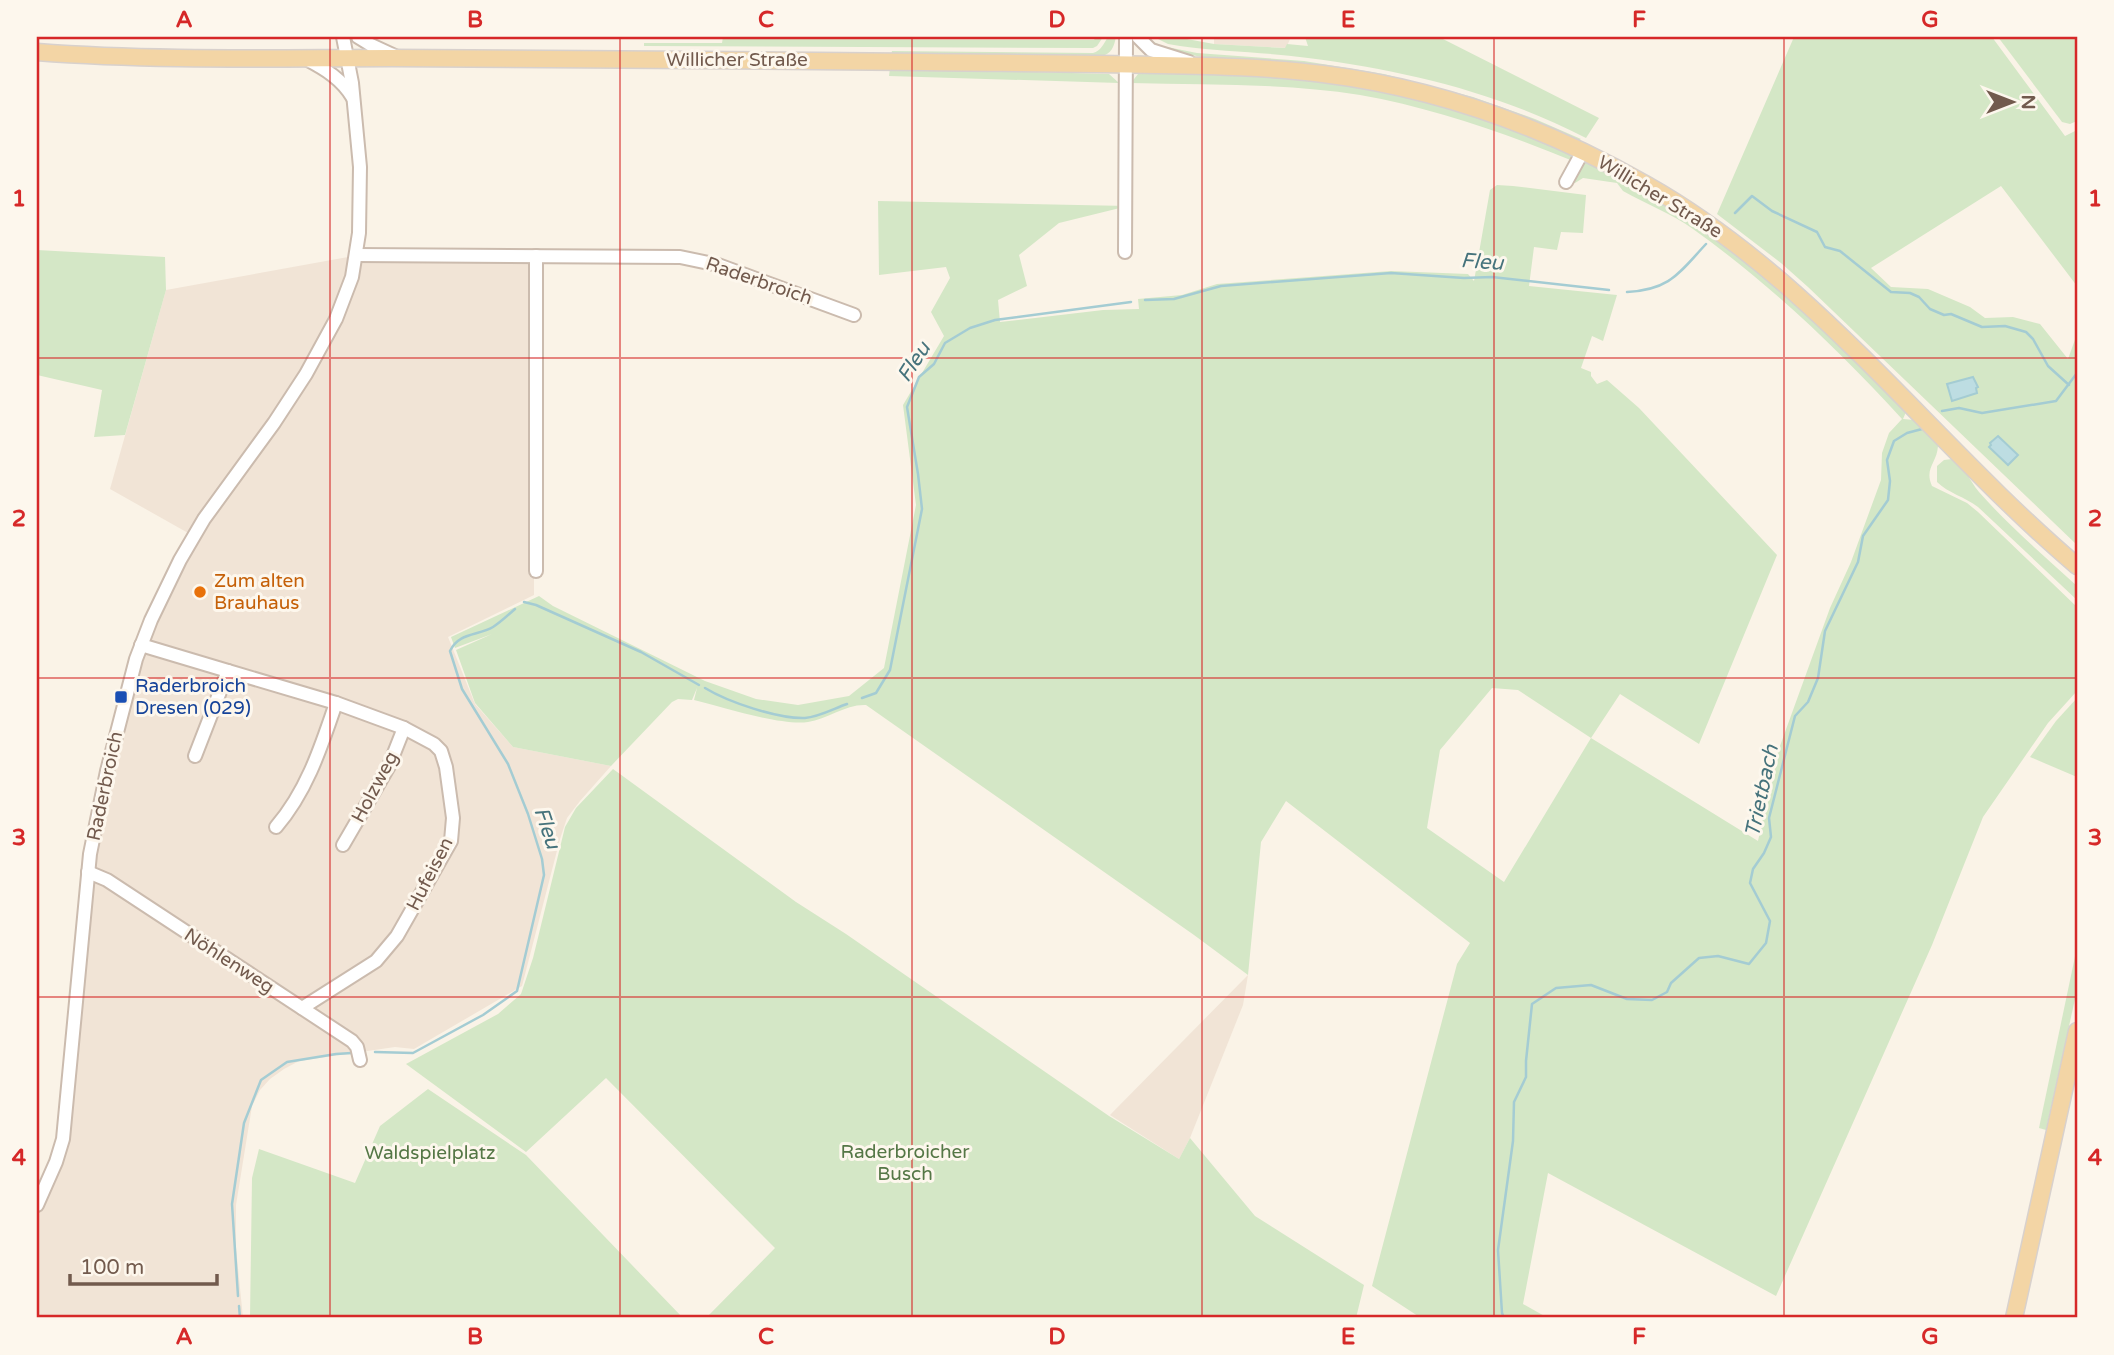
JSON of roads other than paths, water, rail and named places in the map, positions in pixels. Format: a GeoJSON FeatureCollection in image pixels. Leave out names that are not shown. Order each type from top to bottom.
{"type":"FeatureCollection","features":[{"type":"Feature","properties":{"kind":"main road","name":"Willicher Straße"},"geometry":{"type":"LineString","coordinates":[[37,52],[184,57],[1203,65],[1321,73],[1390,85],[1460,103],[1583,151],[1643,182],[1720,231],[1778,277],[1819,315],[1977,472],[2077,566]]}},
{"type":"Feature","properties":{"kind":"main road"},"geometry":{"type":"LineString","coordinates":[[2055,547],[2067,569],[2077,579]]}},
{"type":"Feature","properties":{"kind":"main road"},"geometry":{"type":"LineString","coordinates":[[2014,1318],[2077,1031]]}},
{"type":"Feature","properties":{"kind":"street"},"geometry":{"type":"LineString","coordinates":[[343,37],[348,58]]}},
{"type":"Feature","properties":{"kind":"street"},"geometry":{"type":"LineString","coordinates":[[358,37],[401,58]]}},
{"type":"Feature","properties":{"kind":"street"},"geometry":{"type":"LineString","coordinates":[[1125,252],[1126,37]]}},
{"type":"Feature","properties":{"kind":"street"},"geometry":{"type":"LineString","coordinates":[[1138,37],[1155,52],[1203,65]]}},
{"type":"Feature","properties":{"kind":"street"},"geometry":{"type":"LineString","coordinates":[[303,57],[332,73],[354,99]]}},
{"type":"Feature","properties":{"kind":"street","name":"Raderbroich"},"geometry":{"type":"LineString","coordinates":[[37,1205],[56,1163],[65,1131],[88,872],[110,759],[141,645],[167,585],[196,533],[274,424],[325,341],[346,297],[356,255],[361,178],[348,58]]}},
{"type":"Feature","properties":{"kind":"street"},"geometry":{"type":"LineString","coordinates":[[1566,182],[1583,151]]}},
{"type":"Feature","properties":{"kind":"street","name":"Raderbroich"},"geometry":{"type":"LineString","coordinates":[[356,255],[658,256],[695,260],[718,265],[853,315]]}},
{"type":"Feature","properties":{"kind":"street"},"geometry":{"type":"LineString","coordinates":[[536,256],[536,571]]}},
{"type":"Feature","properties":{"kind":"street","name":"Hufeisen"},"geometry":{"type":"LineString","coordinates":[[141,645],[335,703],[404,728],[431,741],[443,756],[453,818],[450,841],[442,859],[387,951],[372,964],[302,1008]]}},
{"type":"Feature","properties":{"kind":"street"},"geometry":{"type":"LineString","coordinates":[[195,756],[228,671]]}},
{"type":"Feature","properties":{"kind":"street"},"geometry":{"type":"LineString","coordinates":[[276,827],[288,813],[317,760],[335,703]]}},
{"type":"Feature","properties":{"kind":"street","name":"Holzweg"},"geometry":{"type":"LineString","coordinates":[[343,845],[388,766],[404,728]]}},
{"type":"Feature","properties":{"kind":"street","name":"Nöhlenweg"},"geometry":{"type":"LineString","coordinates":[[88,872],[107,880],[352,1041],[357,1047],[360,1060]]}},
{"type":"Feature","properties":{"kind":"water"},"geometry":{"type":"Polygon","coordinates":[[[1973,377],[1978,387],[1977,393],[1952,401],[1947,384],[1973,377]]]}},
{"type":"Feature","properties":{"kind":"water"},"geometry":{"type":"Polygon","coordinates":[[[1998,436],[2018,455],[2008,465],[1989,447],[1998,436]]]}},
{"type":"Feature","properties":{"kind":"waterway","name":"Fleu"},"geometry":{"type":"LineString","coordinates":[[1735,213],[1752,196],[1772,211],[1817,232],[1825,247],[1840,251],[1891,292],[1910,293],[1919,297],[1930,309],[1944,315],[1951,314],[1982,327],[2005,326],[2026,332],[2048,366],[2069,385]]}},
{"type":"Feature","properties":{"kind":"waterway","name":"Fleu"},"geometry":{"type":"LineString","coordinates":[[1627,292],[1642,291],[1664,284],[1706,244]]}},
{"type":"Feature","properties":{"kind":"waterway","name":"Fleu"},"geometry":{"type":"LineString","coordinates":[[1145,300],[1174,299],[1221,286],[1391,273],[1464,278],[1492,277],[1609,290]]}},
{"type":"Feature","properties":{"kind":"waterway","name":"Fleu"},"geometry":{"type":"LineString","coordinates":[[862,698],[876,693],[890,670],[922,509],[907,407],[919,377],[934,364],[945,343],[970,328],[995,320],[1131,302]]}},
{"type":"Feature","properties":{"kind":"waterway","name":"Trietbach"},"geometry":{"type":"LineString","coordinates":[[1942,411],[1959,408],[1982,413],[2056,401],[2077,373]]}},
{"type":"Feature","properties":{"kind":"waterway","name":"Trietbach"},"geometry":{"type":"LineString","coordinates":[[1504,1318],[1498,1250],[1513,1141],[1514,1102],[1526,1077],[1532,1004],[1556,988],[1591,985],[1627,999],[1652,1000],[1667,992],[1671,983],[1699,958],[1718,956],[1749,964],[1766,943],[1770,921],[1750,883],[1753,869],[1771,837],[1769,818],[1795,716],[1808,702],[1818,678],[1825,631],[1858,562],[1863,536],[1888,500],[1890,481],[1887,460],[1894,441],[1907,433],[1922,429]]}},
{"type":"Feature","properties":{"kind":"waterway","name":"Fleu"},"geometry":{"type":"LineString","coordinates":[[524,602],[641,652],[699,685]]}},
{"type":"Feature","properties":{"kind":"waterway","name":"Fleu"},"geometry":{"type":"LineString","coordinates":[[375,1052],[413,1053],[483,1015],[517,991],[544,875],[542,859],[508,764],[462,689],[450,651],[464,637],[493,627],[515,609]]}},
{"type":"Feature","properties":{"kind":"waterway","name":"Fleu"},"geometry":{"type":"LineString","coordinates":[[705,688],[754,709],[794,718],[816,716],[847,704]]}},
{"type":"Feature","properties":{"kind":"waterway","name":"Fleu"},"geometry":{"type":"LineString","coordinates":[[238,1296],[232,1204],[244,1123],[261,1080],[287,1062],[352,1053]]}},
{"type":"Feature","properties":{"kind":"waterway","name":"Fleu"},"geometry":{"type":"LineString","coordinates":[[239,1306],[240,1318]]}},
{"type":"Feature","properties":{"kind":"place","name":"Zum alten Brauhaus"},"geometry":{"type":"Point","coordinates":[200,592]}},
{"type":"Feature","properties":{"kind":"place","name":"Raderbroich Dresen (029)"},"geometry":{"type":"Point","coordinates":[121,697]}},
{"type":"Feature","properties":{"kind":"park label","name":"Waldspielplatz"},"geometry":{"type":"Point","coordinates":[430,1153]}},
{"type":"Feature","properties":{"kind":"park label","name":"Raderbroicher Busch"},"geometry":{"type":"Point","coordinates":[905,1163]}}]}
